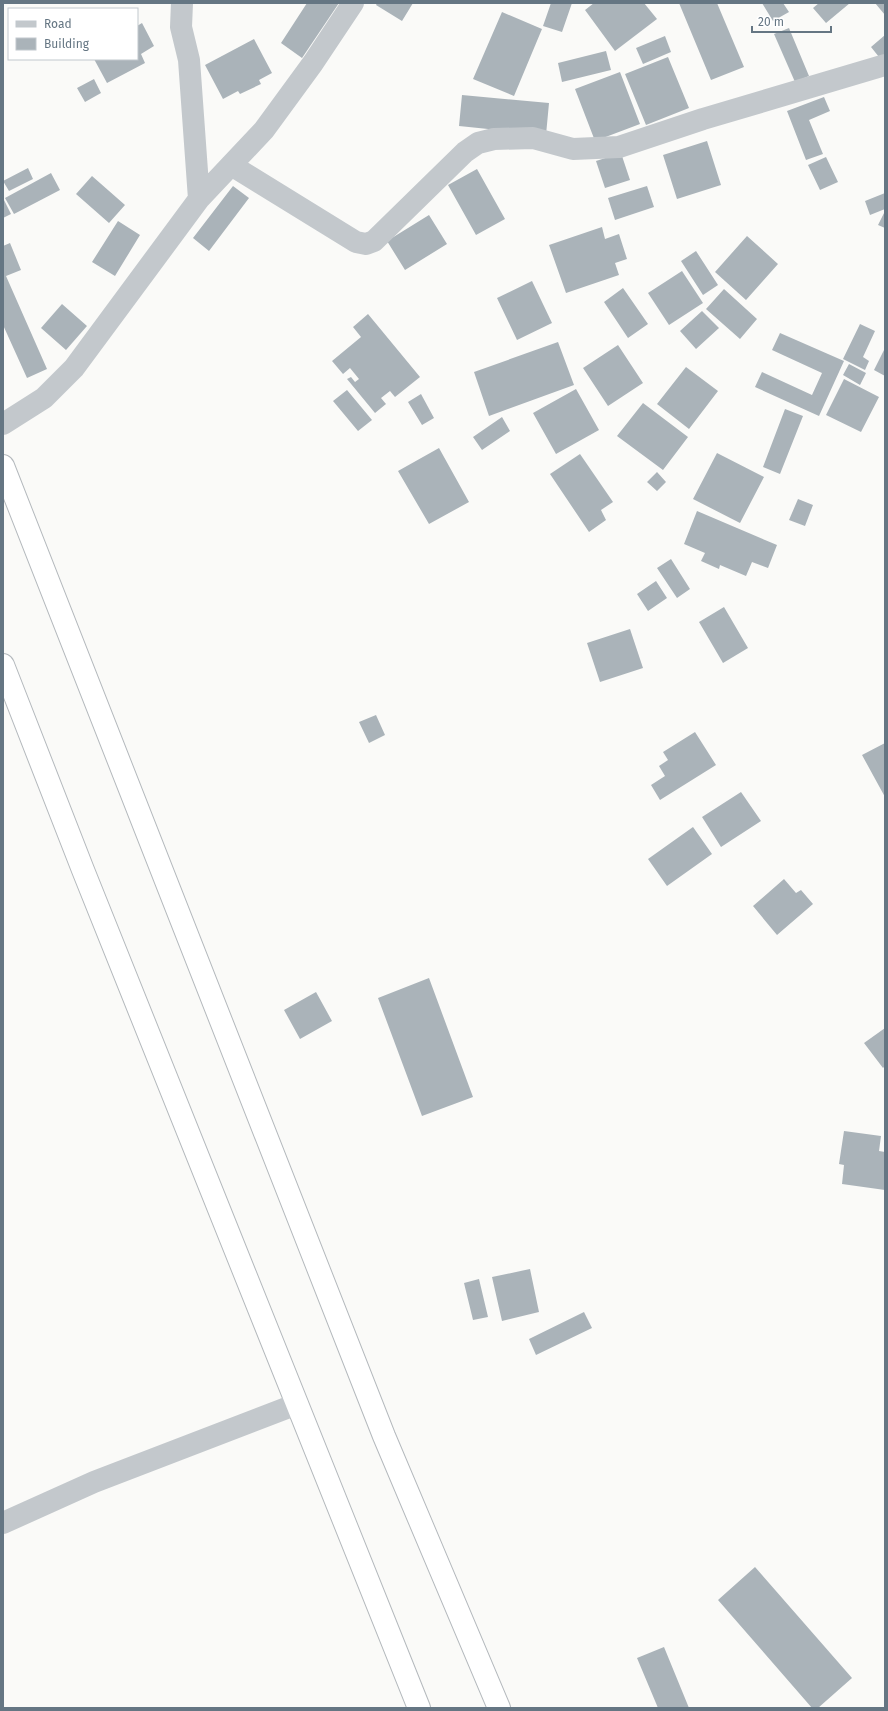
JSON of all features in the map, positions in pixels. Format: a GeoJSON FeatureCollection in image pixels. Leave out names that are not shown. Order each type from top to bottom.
{"type":"FeatureCollection","features":[{"type":"Feature","properties":{"kind":"highway"},"geometry":{"type":"LineString","coordinates":[[3,466],[384,1436],[499,1708]]}},
{"type":"Feature","properties":{"kind":"highway"},"geometry":{"type":"LineString","coordinates":[[3,665],[83,870],[419,1708]]}},
{"type":"Feature","properties":{"kind":"street"},"geometry":{"type":"LineString","coordinates":[[182,3],[181,27],[189,60],[199,199]]}},
{"type":"Feature","properties":{"kind":"street"},"geometry":{"type":"LineString","coordinates":[[3,424],[44,398],[74,368],[199,199],[264,130],[313,63],[353,3]]}},
{"type":"Feature","properties":{"kind":"street"},"geometry":{"type":"LineString","coordinates":[[231,165],[356,242],[366,244],[374,241],[465,152],[478,143],[494,139],[533,138],[573,150],[619,147],[703,119],[885,65]]}},
{"type":"Feature","properties":{"kind":"street"},"geometry":{"type":"LineString","coordinates":[[3,1523],[94,1482],[297,1404]]}},
{"type":"Feature","properties":{"kind":"building"},"geometry":{"type":"Polygon","coordinates":[[[307,3],[339,3],[302,58],[281,43],[307,3]]]}},
{"type":"Feature","properties":{"kind":"building"},"geometry":{"type":"Polygon","coordinates":[[[377,3],[413,3],[402,21],[376,5],[377,3]]]}},
{"type":"Feature","properties":{"kind":"building"},"geometry":{"type":"Polygon","coordinates":[[[551,3],[572,3],[562,32],[543,26],[551,3]]]}},
{"type":"Feature","properties":{"kind":"building"},"geometry":{"type":"Polygon","coordinates":[[[594,3],[644,3],[657,19],[615,51],[585,10],[594,3]]]}},
{"type":"Feature","properties":{"kind":"building"},"geometry":{"type":"Polygon","coordinates":[[[679,3],[717,3],[744,67],[711,80],[679,3]]]}},
{"type":"Feature","properties":{"kind":"building"},"geometry":{"type":"Polygon","coordinates":[[[762,3],[783,3],[789,12],[773,21],[762,3]]]}},
{"type":"Feature","properties":{"kind":"building"},"geometry":{"type":"Polygon","coordinates":[[[819,3],[850,3],[826,23],[813,8],[819,3]]]}},
{"type":"Feature","properties":{"kind":"building"},"geometry":{"type":"Polygon","coordinates":[[[875,3],[885,3],[885,15],[875,3]]]}},
{"type":"Feature","properties":{"kind":"building"},"geometry":{"type":"Polygon","coordinates":[[[502,12],[542,29],[514,96],[473,79],[502,12]]]}},
{"type":"Feature","properties":{"kind":"building"},"geometry":{"type":"Polygon","coordinates":[[[142,23],[154,46],[141,54],[145,63],[107,83],[95,60],[138,60],[138,25],[142,23]]]}},
{"type":"Feature","properties":{"kind":"building"},"geometry":{"type":"Polygon","coordinates":[[[789,28],[809,76],[795,82],[774,34],[789,28]]]}},
{"type":"Feature","properties":{"kind":"building"},"geometry":{"type":"Polygon","coordinates":[[[885,35],[885,60],[883,62],[871,47],[885,35]]]}},
{"type":"Feature","properties":{"kind":"building"},"geometry":{"type":"Polygon","coordinates":[[[665,36],[671,52],[643,64],[636,48],[665,36]]]}},
{"type":"Feature","properties":{"kind":"building"},"geometry":{"type":"Polygon","coordinates":[[[254,39],[272,73],[259,80],[261,84],[240,94],[238,91],[223,99],[205,65],[254,39]]]}},
{"type":"Feature","properties":{"kind":"building"},"geometry":{"type":"Polygon","coordinates":[[[606,51],[611,70],[562,82],[558,63],[606,51]]]}},
{"type":"Feature","properties":{"kind":"building"},"geometry":{"type":"Polygon","coordinates":[[[668,57],[689,108],[646,125],[625,74],[668,57]]]}},
{"type":"Feature","properties":{"kind":"building"},"geometry":{"type":"Polygon","coordinates":[[[620,72],[640,124],[595,141],[575,89],[620,72]]]}},
{"type":"Feature","properties":{"kind":"building"},"geometry":{"type":"Polygon","coordinates":[[[94,79],[101,93],[85,102],[77,88],[94,79]]]}},
{"type":"Feature","properties":{"kind":"building"},"geometry":{"type":"Polygon","coordinates":[[[462,95],[549,103],[546,135],[459,126],[462,95]]]}},
{"type":"Feature","properties":{"kind":"building"},"geometry":{"type":"Polygon","coordinates":[[[824,97],[830,111],[809,120],[823,154],[806,160],[787,111],[824,97]]]}},
{"type":"Feature","properties":{"kind":"building"},"geometry":{"type":"Polygon","coordinates":[[[707,141],[721,185],[677,199],[663,155],[707,141]]]}},
{"type":"Feature","properties":{"kind":"building"},"geometry":{"type":"Polygon","coordinates":[[[621,153],[630,180],[605,188],[596,161],[621,153]]]}},
{"type":"Feature","properties":{"kind":"building"},"geometry":{"type":"Polygon","coordinates":[[[826,157],[838,182],[820,190],[808,165],[826,157]]]}},
{"type":"Feature","properties":{"kind":"building"},"geometry":{"type":"Polygon","coordinates":[[[28,168],[33,179],[9,191],[3,181],[28,168]]]}},
{"type":"Feature","properties":{"kind":"building"},"geometry":{"type":"Polygon","coordinates":[[[477,169],[505,219],[476,235],[448,185],[477,169]]]}},
{"type":"Feature","properties":{"kind":"building"},"geometry":{"type":"Polygon","coordinates":[[[51,173],[60,190],[14,214],[5,198],[51,173]]]}},
{"type":"Feature","properties":{"kind":"building"},"geometry":{"type":"Polygon","coordinates":[[[92,176],[125,205],[109,223],[76,194],[92,176]]]}},
{"type":"Feature","properties":{"kind":"building"},"geometry":{"type":"Polygon","coordinates":[[[233,186],[249,198],[209,251],[193,238],[233,186]]]}},
{"type":"Feature","properties":{"kind":"building"},"geometry":{"type":"Polygon","coordinates":[[[647,186],[654,207],[615,220],[608,198],[647,186]]]}},
{"type":"Feature","properties":{"kind":"building"},"geometry":{"type":"Polygon","coordinates":[[[885,193],[885,209],[870,215],[865,201],[885,193]]]}},
{"type":"Feature","properties":{"kind":"building"},"geometry":{"type":"Polygon","coordinates":[[[3,198],[11,214],[3,218],[3,198]]]}},
{"type":"Feature","properties":{"kind":"building"},"geometry":{"type":"Polygon","coordinates":[[[885,211],[885,228],[878,225],[885,211]]]}},
{"type":"Feature","properties":{"kind":"building"},"geometry":{"type":"Polygon","coordinates":[[[429,215],[447,244],[405,270],[387,241],[429,215]]]}},
{"type":"Feature","properties":{"kind":"building"},"geometry":{"type":"Polygon","coordinates":[[[118,221],[140,235],[115,276],[92,262],[118,221]]]}},
{"type":"Feature","properties":{"kind":"building"},"geometry":{"type":"Polygon","coordinates":[[[602,227],[605,239],[619,234],[627,259],[615,263],[619,275],[566,293],[549,245],[602,227]]]}},
{"type":"Feature","properties":{"kind":"building"},"geometry":{"type":"Polygon","coordinates":[[[747,236],[778,264],[746,300],[715,272],[747,236]]]}},
{"type":"Feature","properties":{"kind":"building"},"geometry":{"type":"Polygon","coordinates":[[[10,243],[21,270],[6,276],[47,369],[27,378],[3,325],[3,246],[10,243]]]}},
{"type":"Feature","properties":{"kind":"building"},"geometry":{"type":"Polygon","coordinates":[[[696,251],[718,285],[703,295],[681,261],[696,251]]]}},
{"type":"Feature","properties":{"kind":"building"},"geometry":{"type":"Polygon","coordinates":[[[682,271],[703,303],[669,325],[648,293],[682,271]]]}},
{"type":"Feature","properties":{"kind":"building"},"geometry":{"type":"Polygon","coordinates":[[[532,281],[552,323],[517,340],[497,298],[532,281]]]}},
{"type":"Feature","properties":{"kind":"building"},"geometry":{"type":"Polygon","coordinates":[[[623,288],[648,324],[628,338],[604,302],[623,288]]]}},
{"type":"Feature","properties":{"kind":"building"},"geometry":{"type":"Polygon","coordinates":[[[724,289],[757,319],[740,339],[706,309],[724,289]]]}},
{"type":"Feature","properties":{"kind":"building"},"geometry":{"type":"Polygon","coordinates":[[[62,304],[87,326],[66,350],[41,328],[62,304]]]}},
{"type":"Feature","properties":{"kind":"building"},"geometry":{"type":"Polygon","coordinates":[[[702,311],[719,328],[696,349],[680,331],[702,311]]]}},
{"type":"Feature","properties":{"kind":"building"},"geometry":{"type":"Polygon","coordinates":[[[368,314],[420,377],[395,397],[390,391],[381,398],[386,404],[375,413],[347,379],[351,377],[355,382],[359,379],[350,368],[343,374],[332,361],[361,337],[353,327],[368,314]]]}},
{"type":"Feature","properties":{"kind":"building"},"geometry":{"type":"Polygon","coordinates":[[[860,324],[875,331],[863,357],[869,361],[865,370],[843,359],[860,324]]]}},
{"type":"Feature","properties":{"kind":"building"},"geometry":{"type":"Polygon","coordinates":[[[780,333],[844,361],[819,416],[755,387],[762,372],[812,395],[822,373],[772,350],[780,333]]]}},
{"type":"Feature","properties":{"kind":"building"},"geometry":{"type":"Polygon","coordinates":[[[558,342],[574,385],[489,416],[474,372],[558,342]]]}},
{"type":"Feature","properties":{"kind":"building"},"geometry":{"type":"Polygon","coordinates":[[[618,345],[643,383],[608,406],[583,368],[618,345]]]}},
{"type":"Feature","properties":{"kind":"building"},"geometry":{"type":"Polygon","coordinates":[[[885,348],[885,376],[874,370],[885,348]]]}},
{"type":"Feature","properties":{"kind":"building"},"geometry":{"type":"Polygon","coordinates":[[[849,364],[866,373],[860,385],[843,375],[849,364]]]}},
{"type":"Feature","properties":{"kind":"building"},"geometry":{"type":"Polygon","coordinates":[[[686,367],[718,391],[689,429],[657,404],[686,367]]]}},
{"type":"Feature","properties":{"kind":"building"},"geometry":{"type":"Polygon","coordinates":[[[844,379],[879,397],[861,432],[826,415],[844,379]]]}},
{"type":"Feature","properties":{"kind":"building"},"geometry":{"type":"Polygon","coordinates":[[[576,389],[599,430],[556,454],[533,413],[576,389]]]}},
{"type":"Feature","properties":{"kind":"building"},"geometry":{"type":"Polygon","coordinates":[[[347,390],[372,420],[358,431],[333,401],[347,390]]]}},
{"type":"Feature","properties":{"kind":"building"},"geometry":{"type":"Polygon","coordinates":[[[421,394],[434,418],[422,425],[408,402],[421,394]]]}},
{"type":"Feature","properties":{"kind":"building"},"geometry":{"type":"Polygon","coordinates":[[[643,403],[688,437],[663,470],[617,436],[643,403]]]}},
{"type":"Feature","properties":{"kind":"building"},"geometry":{"type":"Polygon","coordinates":[[[785,409],[803,416],[780,474],[763,467],[785,409]]]}},
{"type":"Feature","properties":{"kind":"building"},"geometry":{"type":"Polygon","coordinates":[[[502,417],[510,431],[482,450],[473,437],[502,417]]]}},
{"type":"Feature","properties":{"kind":"building"},"geometry":{"type":"Polygon","coordinates":[[[439,448],[469,502],[429,524],[398,471],[439,448]]]}},
{"type":"Feature","properties":{"kind":"building"},"geometry":{"type":"Polygon","coordinates":[[[717,453],[764,477],[740,523],[693,499],[717,453]]]}},
{"type":"Feature","properties":{"kind":"building"},"geometry":{"type":"Polygon","coordinates":[[[580,454],[613,502],[601,510],[606,520],[589,532],[550,474],[580,454]]]}},
{"type":"Feature","properties":{"kind":"building"},"geometry":{"type":"Polygon","coordinates":[[[657,472],[666,482],[657,491],[647,482],[657,472]]]}},
{"type":"Feature","properties":{"kind":"building"},"geometry":{"type":"Polygon","coordinates":[[[798,499],[813,505],[805,526],[789,520],[798,499]]]}},
{"type":"Feature","properties":{"kind":"building"},"geometry":{"type":"Polygon","coordinates":[[[697,511],[777,545],[768,568],[752,562],[746,576],[720,565],[719,569],[701,561],[705,553],[684,544],[697,511]]]}},
{"type":"Feature","properties":{"kind":"building"},"geometry":{"type":"Polygon","coordinates":[[[671,559],[690,589],[677,598],[657,568],[671,559]]]}},
{"type":"Feature","properties":{"kind":"building"},"geometry":{"type":"Polygon","coordinates":[[[656,581],[667,598],[648,611],[637,594],[656,581]]]}},
{"type":"Feature","properties":{"kind":"building"},"geometry":{"type":"Polygon","coordinates":[[[724,607],[748,648],[723,663],[699,622],[724,607]]]}},
{"type":"Feature","properties":{"kind":"building"},"geometry":{"type":"Polygon","coordinates":[[[630,629],[643,668],[600,682],[587,643],[630,629]]]}},
{"type":"Feature","properties":{"kind":"building"},"geometry":{"type":"Polygon","coordinates":[[[376,715],[385,735],[369,743],[359,722],[376,715]]]}},
{"type":"Feature","properties":{"kind":"building"},"geometry":{"type":"Polygon","coordinates":[[[695,732],[716,765],[660,800],[651,785],[665,776],[659,766],[668,760],[663,752],[695,732]]]}},
{"type":"Feature","properties":{"kind":"building"},"geometry":{"type":"Polygon","coordinates":[[[885,743],[885,797],[862,755],[885,743]]]}},
{"type":"Feature","properties":{"kind":"building"},"geometry":{"type":"Polygon","coordinates":[[[741,792],[761,821],[721,847],[702,817],[741,792]]]}},
{"type":"Feature","properties":{"kind":"building"},"geometry":{"type":"Polygon","coordinates":[[[693,827],[712,854],[667,886],[648,859],[693,827]]]}},
{"type":"Feature","properties":{"kind":"building"},"geometry":{"type":"Polygon","coordinates":[[[784,879],[796,893],[801,890],[813,904],[777,935],[753,906],[784,879]]]}},
{"type":"Feature","properties":{"kind":"building"},"geometry":{"type":"Polygon","coordinates":[[[429,978],[473,1097],[422,1116],[378,998],[429,978]]]}},
{"type":"Feature","properties":{"kind":"building"},"geometry":{"type":"Polygon","coordinates":[[[316,992],[332,1021],[300,1039],[284,1010],[316,992]]]}},
{"type":"Feature","properties":{"kind":"building"},"geometry":{"type":"Polygon","coordinates":[[[885,1028],[885,1066],[883,1068],[864,1043],[885,1028]]]}},
{"type":"Feature","properties":{"kind":"building"},"geometry":{"type":"Polygon","coordinates":[[[844,1131],[881,1136],[879,1151],[885,1152],[885,1190],[842,1184],[844,1165],[839,1164],[844,1131]]]}},
{"type":"Feature","properties":{"kind":"building"},"geometry":{"type":"Polygon","coordinates":[[[530,1269],[539,1312],[502,1321],[492,1277],[530,1269]]]}},
{"type":"Feature","properties":{"kind":"building"},"geometry":{"type":"Polygon","coordinates":[[[479,1279],[488,1317],[473,1320],[464,1283],[479,1279]]]}},
{"type":"Feature","properties":{"kind":"building"},"geometry":{"type":"Polygon","coordinates":[[[584,1312],[592,1328],[536,1355],[529,1339],[584,1312]]]}},
{"type":"Feature","properties":{"kind":"building"},"geometry":{"type":"Polygon","coordinates":[[[755,1567],[852,1678],[818,1708],[812,1708],[718,1600],[755,1567]]]}},
{"type":"Feature","properties":{"kind":"building"},"geometry":{"type":"Polygon","coordinates":[[[664,1647],[689,1708],[658,1708],[637,1658],[664,1647]]]}}]}
